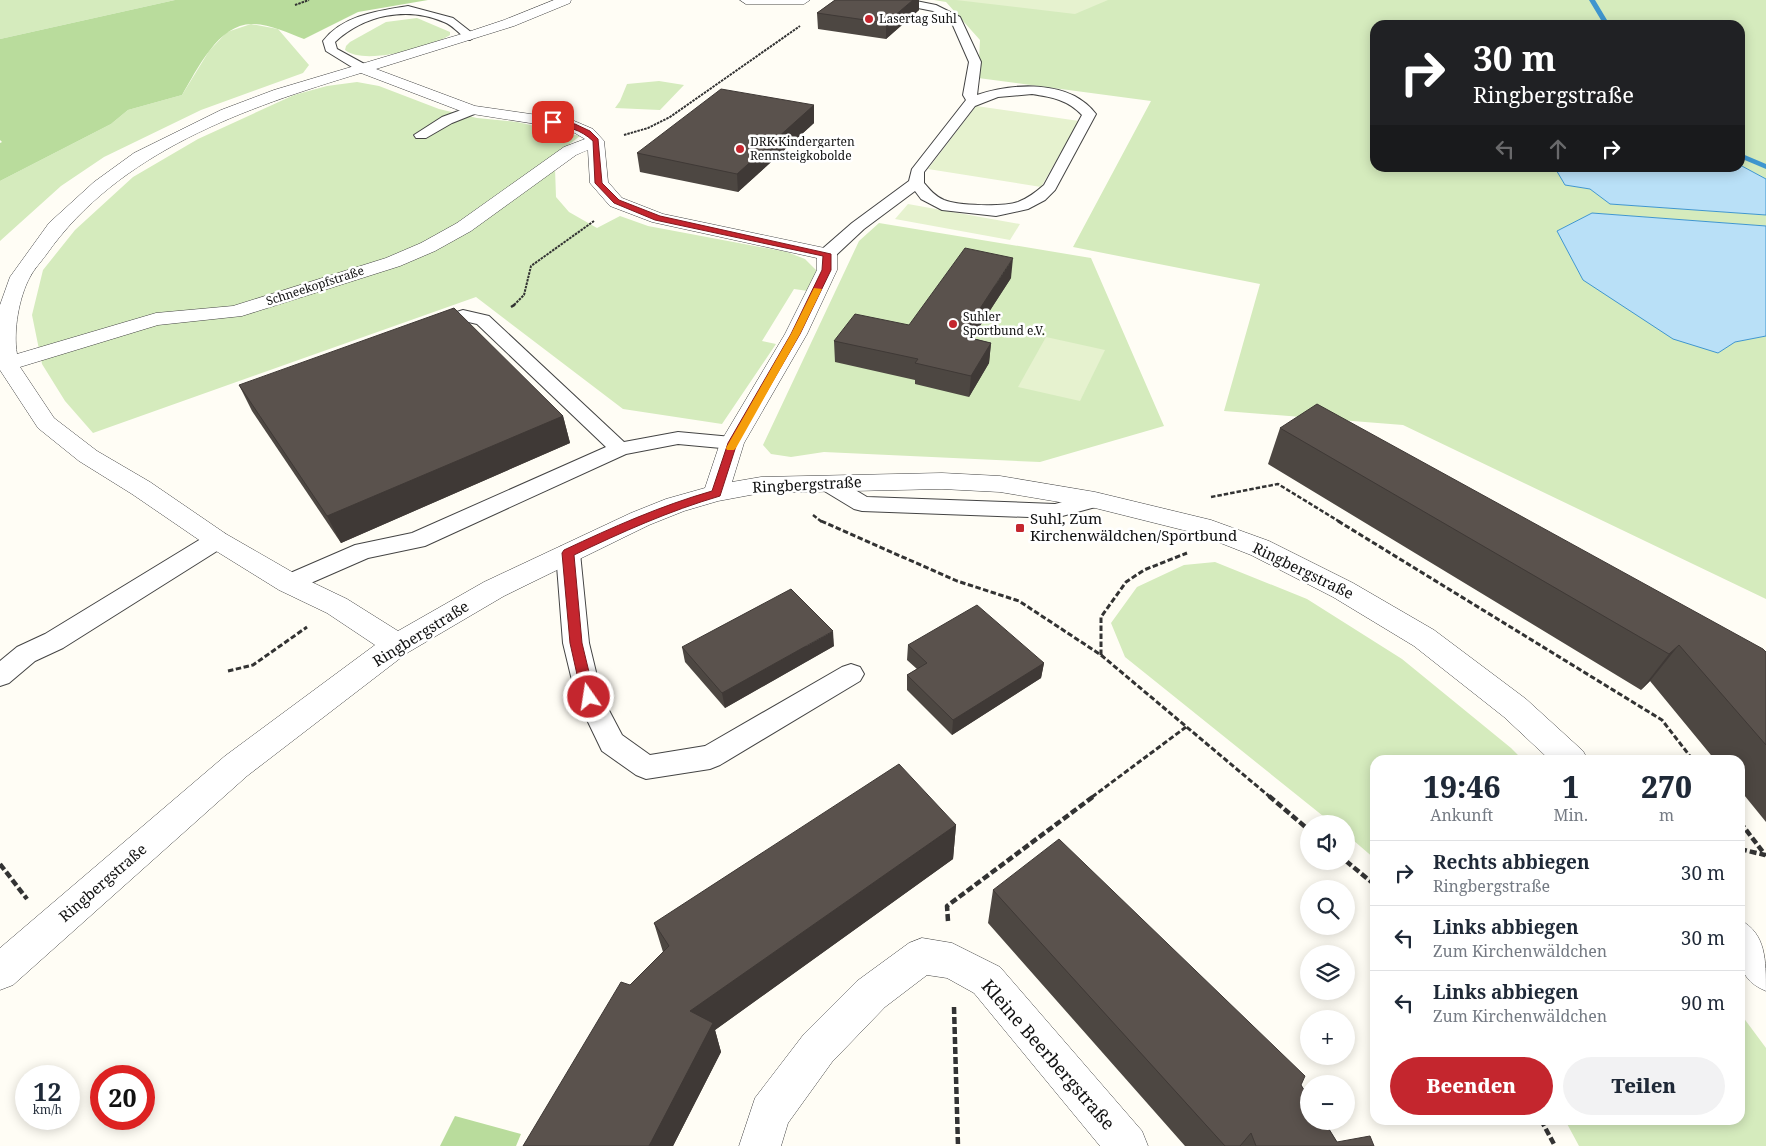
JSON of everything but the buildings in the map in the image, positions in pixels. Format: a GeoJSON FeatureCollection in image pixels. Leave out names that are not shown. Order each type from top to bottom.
{"type":"FeatureCollection","features":[{"type":"Feature","properties":{"kind":"street"},"geometry":{"type":"LineString","coordinates":[[397,645],[337,606],[288,583],[217,540],[141,488],[88,456],[46,423],[7,364],[4,343],[8,312],[20,277],[56,227],[100,186],[140,156],[227,112],[279,93],[470,36],[509,23],[564,0]]}},
{"type":"Feature","properties":{"kind":"street"},"geometry":{"type":"LineString","coordinates":[[746,0],[804,0]]}},
{"type":"Feature","properties":{"kind":"street"},"geometry":{"type":"LineString","coordinates":[[364,69],[472,110],[572,125],[587,132],[596,141],[599,183],[616,202],[658,218],[827,254],[826,270],[796,334],[732,443],[716,493]]}},
{"type":"Feature","properties":{"kind":"street","name":"Schneekopfstraße"},"geometry":{"type":"LineString","coordinates":[[7,364],[156,319],[235,312],[392,262],[428,247],[464,227],[570,151],[596,141]]}},
{"type":"Feature","properties":{"kind":"street","name":"Ringbergstraße"},"geometry":{"type":"LineString","coordinates":[[0,972],[236,766],[397,645],[494,589],[640,519],[716,493],[761,485],[932,481],[1000,484],[1095,500],[1202,526],[1260,548],[1343,590],[1424,638],[1515,708],[1567,755]]}},
{"type":"Feature","properties":{"kind":"street"},"geometry":{"type":"LineString","coordinates":[[1745,944],[1766,973]]}},
{"type":"Feature","properties":{"kind":"street","name":"Kleine Beerbergstraße"},"geometry":{"type":"LineString","coordinates":[[760,1146],[770,1113],[818,1048],[871,994],[922,956],[952,961],[987,980],[1127,1146]]}},
{"type":"Feature","properties":{"kind":"lane"},"geometry":{"type":"LineString","coordinates":[[894,0],[936,8],[956,19],[975,62],[970,95],[973,102]]}},
{"type":"Feature","properties":{"kind":"lane"},"geometry":{"type":"LineString","coordinates":[[364,69],[332,51],[329,41],[343,28],[371,16],[408,9],[449,20],[470,36]]}},
{"type":"Feature","properties":{"kind":"lane"},"geometry":{"type":"LineString","coordinates":[[1035,91],[1059,95],[1085,107],[1089,114],[1050,187],[1040,197],[1022,206],[996,211],[942,205],[926,196],[916,183],[917,172],[973,102],[981,97],[1002,92],[1035,91]]}},
{"type":"Feature","properties":{"kind":"lane"},"geometry":{"type":"LineString","coordinates":[[421,135],[447,120],[472,110]]}},
{"type":"Feature","properties":{"kind":"lane"},"geometry":{"type":"LineString","coordinates":[[827,254],[858,226],[916,183]]}},
{"type":"Feature","properties":{"kind":"lane"},"geometry":{"type":"LineString","coordinates":[[418,331],[463,314],[483,320],[620,449]]}},
{"type":"Feature","properties":{"kind":"lane"},"geometry":{"type":"LineString","coordinates":[[288,583],[363,551],[417,540],[620,449],[678,438],[732,443]]}},
{"type":"Feature","properties":{"kind":"lane"},"geometry":{"type":"LineString","coordinates":[[0,676],[26,654],[54,641],[217,540]]}},
{"type":"Feature","properties":{"kind":"lane"},"geometry":{"type":"LineString","coordinates":[[568,553],[576,643],[589,697],[612,742],[646,767],[710,758],[851,674]]}},
{"type":"Feature","properties":{"kind":"path"},"geometry":{"type":"LineString","coordinates":[[296,5],[310,0]]}},
{"type":"Feature","properties":{"kind":"path"},"geometry":{"type":"LineString","coordinates":[[596,141],[634,133],[674,114],[765,53],[802,24]]}},
{"type":"Feature","properties":{"kind":"path"},"geometry":{"type":"LineString","coordinates":[[483,320],[518,304],[524,298],[531,266],[595,221],[616,202]]}},
{"type":"Feature","properties":{"kind":"path"},"geometry":{"type":"LineString","coordinates":[[820,484],[807,510],[825,524],[957,582],[1019,601],[1101,655],[1300,822]]}},
{"type":"Feature","properties":{"kind":"path"},"geometry":{"type":"LineString","coordinates":[[1204,498],[1278,484],[1662,720],[1689,755]]}},
{"type":"Feature","properties":{"kind":"path"},"geometry":{"type":"LineString","coordinates":[[1101,655],[1101,617],[1126,582],[1144,570],[1230,536]]}},
{"type":"Feature","properties":{"kind":"path"},"geometry":{"type":"LineString","coordinates":[[228,671],[252,665],[337,606]]}},
{"type":"Feature","properties":{"kind":"path"},"geometry":{"type":"LineString","coordinates":[[958,1146],[952,961],[947,906],[1186,727]]}},
{"type":"Feature","properties":{"kind":"path"},"geometry":{"type":"LineString","coordinates":[[1745,829],[1766,856]]}},
{"type":"Feature","properties":{"kind":"path"},"geometry":{"type":"LineString","coordinates":[[1745,850],[1766,856]]}},
{"type":"Feature","properties":{"kind":"path"},"geometry":{"type":"LineString","coordinates":[[1355,868],[1370,881]]}},
{"type":"Feature","properties":{"kind":"path"},"geometry":{"type":"LineString","coordinates":[[1544,1125],[1555,1146]]}},
{"type":"Feature","properties":{"kind":"green space"},"geometry":{"type":"Polygon","coordinates":[[[0,0],[175,0],[0,39],[0,0]]]}},
{"type":"Feature","properties":{"kind":"green space"},"geometry":{"type":"Polygon","coordinates":[[[175,0],[428,0],[358,12],[304,39],[265,26],[252,24],[240,26],[219,40],[210,50],[182,95],[128,110],[111,124],[0,181],[0,143],[2,142],[0,140],[0,39],[175,0]]]}},
{"type":"Feature","properties":{"kind":"green space"},"geometry":{"type":"Polygon","coordinates":[[[934,0],[1766,0],[1766,179],[1745,168],[1745,20],[1370,20],[1370,172],[1557,172],[1565,185],[1590,189],[1610,204],[1766,215],[1766,226],[1592,213],[1557,231],[1583,280],[1718,353],[1735,342],[1766,336],[1766,599],[1403,425],[1224,411],[1260,284],[1073,247],[1151,101],[978,78],[980,40],[946,2],[934,0]]]}},
{"type":"Feature","properties":{"kind":"green space"},"geometry":{"type":"Polygon","coordinates":[[[956,0],[1108,0],[1075,14],[956,0]]]}},
{"type":"Feature","properties":{"kind":"green space"},"geometry":{"type":"Polygon","coordinates":[[[417,18],[450,32],[450,35],[428,45],[398,53],[367,56],[345,50],[350,42],[386,22],[417,18]]]}},
{"type":"Feature","properties":{"kind":"green space"},"geometry":{"type":"Polygon","coordinates":[[[251,24],[278,29],[309,65],[303,73],[201,110],[104,157],[61,186],[0,241],[0,181],[111,124],[128,110],[182,95],[209,51],[227,32],[251,24]]]}},
{"type":"Feature","properties":{"kind":"green space"},"geometry":{"type":"Polygon","coordinates":[[[659,81],[684,85],[660,110],[615,108],[627,84],[659,81]]]}},
{"type":"Feature","properties":{"kind":"green space"},"geometry":{"type":"Polygon","coordinates":[[[357,82],[379,86],[439,109],[477,118],[517,122],[580,136],[545,163],[555,168],[556,197],[569,212],[597,228],[620,216],[648,226],[787,252],[805,259],[819,273],[808,291],[794,289],[762,341],[776,344],[722,424],[623,409],[476,297],[93,433],[65,401],[42,364],[32,315],[43,270],[75,230],[133,177],[198,139],[294,95],[327,86],[357,82]]]}},
{"type":"Feature","properties":{"kind":"green space"},"geometry":{"type":"Polygon","coordinates":[[[976,106],[1079,121],[1041,187],[928,169],[976,106]]]}},
{"type":"Feature","properties":{"kind":"green space"},"geometry":{"type":"Polygon","coordinates":[[[908,204],[1020,224],[1010,240],[895,219],[908,204]]]}},
{"type":"Feature","properties":{"kind":"green space"},"geometry":{"type":"Polygon","coordinates":[[[879,223],[1091,258],[1164,426],[1040,462],[824,452],[791,457],[771,454],[763,445],[859,241],[879,223]]]}},
{"type":"Feature","properties":{"kind":"green space"},"geometry":{"type":"Polygon","coordinates":[[[1046,337],[1105,350],[1080,401],[1018,387],[1046,337]]]}},
{"type":"Feature","properties":{"kind":"green space"},"geometry":{"type":"Polygon","coordinates":[[[1215,562],[1307,599],[1402,659],[1518,755],[1370,755],[1370,855],[1355,842],[1355,815],[1322,815],[1125,657],[1111,623],[1137,587],[1184,565],[1215,562]]]}},
{"type":"Feature","properties":{"kind":"green space"},"geometry":{"type":"Polygon","coordinates":[[[1745,1020],[1766,1048],[1766,1146],[1579,1146],[1568,1125],[1745,1125],[1745,1020]]]}},
{"type":"Feature","properties":{"kind":"green space"},"geometry":{"type":"Polygon","coordinates":[[[455,1116],[521,1134],[516,1146],[440,1146],[455,1116]]]}},
{"type":"Feature","properties":{"kind":"water"},"geometry":{"type":"Polygon","coordinates":[[[1745,168],[1766,179],[1766,215],[1610,204],[1590,189],[1565,185],[1557,172],[1745,172],[1745,168]]]}},
{"type":"Feature","properties":{"kind":"water"},"geometry":{"type":"Polygon","coordinates":[[[1592,213],[1766,226],[1766,336],[1735,342],[1718,353],[1673,339],[1583,280],[1557,231],[1592,213]]]}},
{"type":"Feature","properties":{"kind":"waterway"},"geometry":{"type":"LineString","coordinates":[[1592,0],[1604,20]]}},
{"type":"Feature","properties":{"kind":"waterway"},"geometry":{"type":"LineString","coordinates":[[1745,157],[1766,167]]}},
{"type":"Feature","properties":{"kind":"slow traffic"},"geometry":{"type":"LineString","coordinates":[[731,448],[732,443],[796,334],[817,289]]}},
{"type":"Feature","properties":{"kind":"place","name":"Lasertag Suhl"},"geometry":{"type":"Point","coordinates":[869,19]}},
{"type":"Feature","properties":{"kind":"place","name":"DRK Kindergarten Rennsteigkobolde"},"geometry":{"type":"Point","coordinates":[740,149]}},
{"type":"Feature","properties":{"kind":"place","name":"Suhler Sportbund e.V."},"geometry":{"type":"Point","coordinates":[953,324]}},
{"type":"Feature","properties":{"kind":"place","name":"Suhl, Zum Kirchenwäldchen/Sportbund"},"geometry":{"type":"Point","coordinates":[1020,528]}},
{"type":"Feature","properties":{"kind":"route"},"geometry":{"type":"LineString","coordinates":[[553,122],[572,125],[587,132],[596,141],[599,183],[616,202],[658,218],[827,254],[826,270],[796,334],[732,443],[716,493],[640,519],[568,553],[576,643],[589,697]]}}]}
